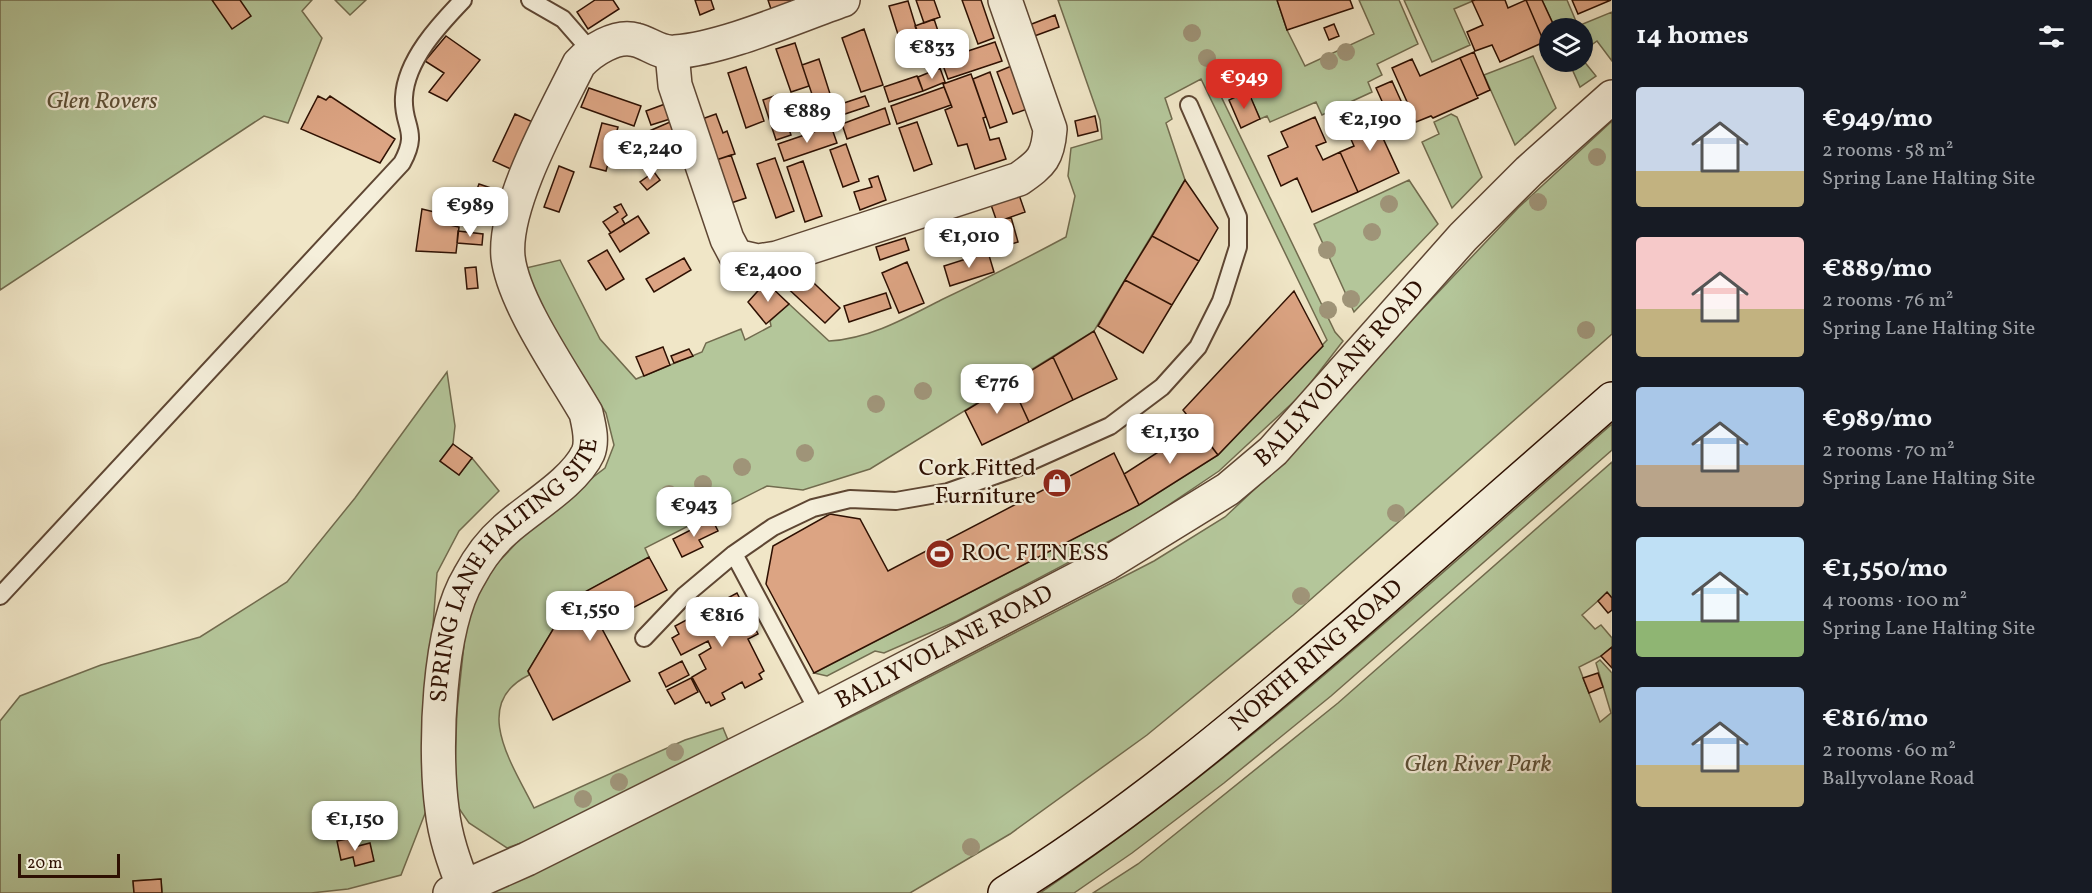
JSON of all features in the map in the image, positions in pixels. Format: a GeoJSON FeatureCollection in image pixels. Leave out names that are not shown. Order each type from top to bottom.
{"type":"FeatureCollection","features":[{"type":"Feature","properties":{"kind":"street"},"geometry":{"type":"LineString","coordinates":[[591,51],[614,42],[634,39],[654,49],[672,53],[708,46],[843,0]]}},
{"type":"Feature","properties":{"kind":"street"},"geometry":{"type":"LineString","coordinates":[[672,53],[675,85],[727,239],[736,256],[758,261],[777,258],[1019,179],[1040,165],[1049,148],[1050,129],[1005,0]]}},
{"type":"Feature","properties":{"kind":"street","name":"SPRING LANE HALTING SITE"},"geometry":{"type":"LineString","coordinates":[[457,891],[441,808],[439,732],[443,668],[453,618],[467,579],[483,555],[503,531],[579,468],[589,451],[591,431],[586,413],[530,314],[517,287],[508,258],[510,226],[529,170],[579,64],[591,51]]}},
{"type":"Feature","properties":{"kind":"street","name":"BALLYVOLANE ROAD"},"geometry":{"type":"LineString","coordinates":[[457,891],[819,713],[1108,563],[1228,489],[1273,451],[1463,237],[1529,171],[1612,97]]}},
{"type":"Feature","properties":{"kind":"street","name":"NORTH RING ROAD"},"geometry":{"type":"LineString","coordinates":[[1005,893],[1117,818],[1184,768],[1287,683],[1612,399]]}},
{"type":"Feature","properties":{"kind":"lane"},"geometry":{"type":"LineString","coordinates":[[0,596],[402,163],[411,145],[404,97],[416,58],[463,0]]}},
{"type":"Feature","properties":{"kind":"lane"},"geometry":{"type":"LineString","coordinates":[[530,0],[563,19],[591,51]]}},
{"type":"Feature","properties":{"kind":"lane"},"geometry":{"type":"LineString","coordinates":[[644,638],[684,596],[734,554],[773,527],[813,508],[850,499],[896,501],[948,492],[1016,468],[1110,426],[1162,387],[1198,347],[1221,301],[1238,247],[1238,217],[1189,105]]}},
{"type":"Feature","properties":{"kind":"lane"},"geometry":{"type":"LineString","coordinates":[[734,554],[819,713]]}},
{"type":"Feature","properties":{"kind":"green space","name":"Glen Rovers"},"geometry":{"type":"Polygon","coordinates":[[[0,0],[312,0],[302,11],[322,38],[288,123],[264,116],[0,290],[0,0]]]}},
{"type":"Feature","properties":{"kind":"green space"},"geometry":{"type":"Polygon","coordinates":[[[335,0],[366,0],[350,15],[335,0]]]}},
{"type":"Feature","properties":{"kind":"green space"},"geometry":{"type":"Polygon","coordinates":[[[1058,0],[1277,0],[1287,30],[1305,66],[1374,34],[1359,0],[1399,0],[1418,44],[1377,64],[1382,75],[1368,82],[1372,92],[1322,115],[1316,102],[1270,122],[1267,116],[1260,119],[1241,77],[1217,88],[1335,332],[1343,341],[1302,394],[1219,471],[1136,527],[957,621],[884,653],[875,651],[827,676],[814,673],[1139,505],[1218,455],[1327,340],[1201,79],[1165,98],[1172,119],[1166,123],[1185,180],[1094,331],[870,469],[803,490],[767,486],[645,548],[649,557],[582,594],[584,600],[564,611],[528,671],[529,675],[511,687],[502,702],[499,719],[508,756],[534,808],[685,740],[723,728],[728,740],[530,840],[507,848],[469,823],[458,807],[454,793],[457,710],[467,617],[490,571],[541,517],[605,468],[614,445],[606,413],[547,319],[526,268],[560,260],[600,339],[636,379],[702,352],[706,343],[741,329],[745,340],[771,326],[770,321],[789,304],[829,341],[844,339],[887,326],[1004,269],[1066,237],[1075,196],[1068,176],[1071,148],[1102,139],[1100,120],[1058,0]]]}},
{"type":"Feature","properties":{"kind":"green space"},"geometry":{"type":"Polygon","coordinates":[[[1404,0],[1475,0],[1454,9],[1470,45],[1432,62],[1404,0]]]}},
{"type":"Feature","properties":{"kind":"green space"},"geometry":{"type":"Polygon","coordinates":[[[1542,0],[1567,0],[1575,18],[1550,18],[1542,0]]]}},
{"type":"Feature","properties":{"kind":"green space"},"geometry":{"type":"Polygon","coordinates":[[[1612,12],[1612,61],[1597,41],[1593,44],[1593,20],[1612,12]]]}},
{"type":"Feature","properties":{"kind":"green space"},"geometry":{"type":"Polygon","coordinates":[[[1533,56],[1556,108],[1515,145],[1484,75],[1533,56]]]}},
{"type":"Feature","properties":{"kind":"green space"},"geometry":{"type":"Polygon","coordinates":[[[1573,72],[1593,72],[1596,76],[1580,87],[1573,72]]]}},
{"type":"Feature","properties":{"kind":"green space"},"geometry":{"type":"Polygon","coordinates":[[[1451,114],[1457,117],[1482,177],[1452,208],[1422,142],[1439,134],[1434,122],[1451,114]]]}},
{"type":"Feature","properties":{"kind":"green space"},"geometry":{"type":"Polygon","coordinates":[[[1612,121],[1612,334],[1293,615],[1147,735],[1010,834],[910,893],[491,893],[865,710],[1154,561],[1225,517],[1293,453],[1377,357],[1518,208],[1612,121]]]}},
{"type":"Feature","properties":{"kind":"green space"},"geometry":{"type":"Polygon","coordinates":[[[1409,180],[1438,224],[1354,312],[1314,224],[1409,180]]]}},
{"type":"Feature","properties":{"kind":"green space"},"geometry":{"type":"Polygon","coordinates":[[[447,372],[455,426],[453,444],[440,461],[459,475],[472,458],[499,491],[459,531],[437,573],[422,770],[426,811],[401,875],[348,889],[311,893],[162,893],[161,879],[133,881],[134,893],[0,893],[0,721],[20,696],[101,665],[200,637],[287,582],[355,498],[447,372]]]}},
{"type":"Feature","properties":{"kind":"green space"},"geometry":{"type":"Polygon","coordinates":[[[1612,424],[1612,450],[1331,696],[1224,783],[1132,853],[1074,893],[1040,893],[1116,840],[1262,727],[1333,668],[1612,424]]]}},
{"type":"Feature","properties":{"kind":"green space","name":"Glen River Park"},"geometry":{"type":"Polygon","coordinates":[[[1612,462],[1612,598],[1607,593],[1582,615],[1595,629],[1601,625],[1612,638],[1612,647],[1601,656],[1579,667],[1600,722],[1611,713],[1596,663],[1600,660],[1612,673],[1612,893],[1093,893],[1138,864],[1338,703],[1612,462]]]}},
{"type":"Feature","properties":{"kind":"building"},"geometry":{"type":"Polygon","coordinates":[[[212,0],[240,0],[251,16],[232,29],[212,0]]]}},
{"type":"Feature","properties":{"kind":"building"},"geometry":{"type":"Polygon","coordinates":[[[595,0],[613,0],[619,9],[588,29],[577,12],[595,0]]]}},
{"type":"Feature","properties":{"kind":"building"},"geometry":{"type":"Polygon","coordinates":[[[695,0],[711,0],[714,9],[700,15],[695,0]]]}},
{"type":"Feature","properties":{"kind":"building"},"geometry":{"type":"Polygon","coordinates":[[[768,0],[790,0],[792,5],[772,12],[768,0]]]}},
{"type":"Feature","properties":{"kind":"building"},"geometry":{"type":"Polygon","coordinates":[[[916,0],[934,0],[940,17],[924,23],[916,0]]]}},
{"type":"Feature","properties":{"kind":"building"},"geometry":{"type":"Polygon","coordinates":[[[962,0],[981,0],[994,38],[978,44],[962,0]]]}},
{"type":"Feature","properties":{"kind":"building"},"geometry":{"type":"Polygon","coordinates":[[[1277,0],[1350,0],[1353,8],[1287,30],[1277,0]]]}},
{"type":"Feature","properties":{"kind":"building"},"geometry":{"type":"Polygon","coordinates":[[[1505,0],[1508,8],[1526,0],[1539,30],[1539,44],[1500,62],[1492,45],[1475,51],[1467,32],[1483,25],[1472,1],[1505,0]]]}},
{"type":"Feature","properties":{"kind":"building"},"geometry":{"type":"Polygon","coordinates":[[[1526,0],[1542,0],[1550,18],[1539,18],[1539,30],[1526,0]]]}},
{"type":"Feature","properties":{"kind":"building"},"geometry":{"type":"Polygon","coordinates":[[[1572,0],[1611,0],[1578,14],[1572,0]]]}},
{"type":"Feature","properties":{"kind":"building"},"geometry":{"type":"Polygon","coordinates":[[[908,1],[926,60],[908,66],[889,6],[908,1]]]}},
{"type":"Feature","properties":{"kind":"building"},"geometry":{"type":"Polygon","coordinates":[[[1055,15],[1059,27],[1029,38],[1024,27],[1055,15]]]}},
{"type":"Feature","properties":{"kind":"building"},"geometry":{"type":"Polygon","coordinates":[[[934,19],[947,58],[928,64],[915,26],[934,19]]]}},
{"type":"Feature","properties":{"kind":"building"},"geometry":{"type":"Polygon","coordinates":[[[1334,24],[1339,36],[1329,40],[1324,28],[1334,24]]]}},
{"type":"Feature","properties":{"kind":"building"},"geometry":{"type":"Polygon","coordinates":[[[864,29],[883,85],[861,92],[842,38],[864,29]]]}},
{"type":"Feature","properties":{"kind":"building"},"geometry":{"type":"Polygon","coordinates":[[[446,36],[480,60],[447,101],[429,92],[444,73],[425,61],[446,36]]]}},
{"type":"Feature","properties":{"kind":"building"},"geometry":{"type":"Polygon","coordinates":[[[995,42],[1002,61],[948,79],[941,60],[995,42]]]}},
{"type":"Feature","properties":{"kind":"building"},"geometry":{"type":"Polygon","coordinates":[[[795,43],[809,86],[791,92],[776,49],[795,43]]]}},
{"type":"Feature","properties":{"kind":"building"},"geometry":{"type":"Polygon","coordinates":[[[1474,52],[1490,90],[1477,96],[1460,58],[1474,52]]]}},
{"type":"Feature","properties":{"kind":"building"},"geometry":{"type":"Polygon","coordinates":[[[1460,58],[1478,98],[1433,118],[1431,116],[1416,122],[1392,68],[1412,59],[1420,76],[1460,58]]]}},
{"type":"Feature","properties":{"kind":"building"},"geometry":{"type":"Polygon","coordinates":[[[819,59],[831,97],[815,103],[802,65],[819,59]]]}},
{"type":"Feature","properties":{"kind":"building"},"geometry":{"type":"Polygon","coordinates":[[[1014,65],[1030,108],[1013,114],[997,72],[1014,65]]]}},
{"type":"Feature","properties":{"kind":"building"},"geometry":{"type":"Polygon","coordinates":[[[746,67],[764,121],[746,128],[728,73],[746,67]]]}},
{"type":"Feature","properties":{"kind":"building"},"geometry":{"type":"Polygon","coordinates":[[[940,68],[945,82],[923,91],[918,77],[940,68]]]}},
{"type":"Feature","properties":{"kind":"building"},"geometry":{"type":"Polygon","coordinates":[[[990,72],[1007,122],[990,128],[973,79],[990,72]]]}},
{"type":"Feature","properties":{"kind":"building"},"geometry":{"type":"Polygon","coordinates":[[[971,74],[986,117],[983,118],[990,140],[999,138],[1006,159],[975,169],[967,144],[958,146],[945,110],[952,107],[943,84],[971,74]]]}},
{"type":"Feature","properties":{"kind":"building"},"geometry":{"type":"Polygon","coordinates":[[[917,76],[923,91],[889,102],[884,87],[917,76]]]}},
{"type":"Feature","properties":{"kind":"building"},"geometry":{"type":"Polygon","coordinates":[[[1241,77],[1248,91],[1233,98],[1227,83],[1241,77]]]}},
{"type":"Feature","properties":{"kind":"building"},"geometry":{"type":"Polygon","coordinates":[[[1392,81],[1411,123],[1395,130],[1376,88],[1392,81]]]}},
{"type":"Feature","properties":{"kind":"building"},"geometry":{"type":"Polygon","coordinates":[[[944,87],[951,105],[897,124],[891,106],[944,87]]]}},
{"type":"Feature","properties":{"kind":"building"},"geometry":{"type":"Polygon","coordinates":[[[589,88],[641,106],[634,126],[581,107],[589,88]]]}},
{"type":"Feature","properties":{"kind":"building"},"geometry":{"type":"Polygon","coordinates":[[[1248,91],[1260,119],[1241,128],[1229,100],[1248,91]]]}},
{"type":"Feature","properties":{"kind":"building"},"geometry":{"type":"Polygon","coordinates":[[[777,95],[791,135],[776,140],[763,100],[777,95]]]}},
{"type":"Feature","properties":{"kind":"building"},"geometry":{"type":"Polygon","coordinates":[[[318,96],[326,100],[330,96],[395,139],[380,163],[301,129],[318,96]]]}},
{"type":"Feature","properties":{"kind":"building"},"geometry":{"type":"Polygon","coordinates":[[[835,96],[842,118],[813,128],[804,100],[813,97],[815,103],[835,96]]]}},
{"type":"Feature","properties":{"kind":"building"},"geometry":{"type":"Polygon","coordinates":[[[865,96],[869,106],[842,115],[838,105],[865,96]]]}},
{"type":"Feature","properties":{"kind":"building"},"geometry":{"type":"Polygon","coordinates":[[[665,104],[670,119],[651,125],[646,111],[665,104]]]}},
{"type":"Feature","properties":{"kind":"building"},"geometry":{"type":"Polygon","coordinates":[[[885,108],[890,124],[847,139],[842,124],[885,108]]]}},
{"type":"Feature","properties":{"kind":"building"},"geometry":{"type":"Polygon","coordinates":[[[1384,111],[1393,131],[1382,136],[1399,173],[1358,192],[1340,152],[1354,146],[1346,128],[1384,111]]]}},
{"type":"Feature","properties":{"kind":"building"},"geometry":{"type":"Polygon","coordinates":[[[515,114],[535,123],[513,170],[493,161],[515,114]]]}},
{"type":"Feature","properties":{"kind":"building"},"geometry":{"type":"Polygon","coordinates":[[[716,114],[723,133],[727,131],[735,154],[716,160],[702,119],[716,114]]]}},
{"type":"Feature","properties":{"kind":"building"},"geometry":{"type":"Polygon","coordinates":[[[1095,116],[1098,131],[1078,136],[1075,121],[1095,116]]]}},
{"type":"Feature","properties":{"kind":"building"},"geometry":{"type":"Polygon","coordinates":[[[1315,117],[1326,142],[1316,146],[1323,160],[1340,152],[1358,192],[1312,212],[1297,178],[1281,186],[1268,156],[1288,147],[1281,132],[1315,117]]]}},
{"type":"Feature","properties":{"kind":"building"},"geometry":{"type":"Polygon","coordinates":[[[670,122],[675,134],[652,144],[647,132],[670,122]]]}},
{"type":"Feature","properties":{"kind":"building"},"geometry":{"type":"Polygon","coordinates":[[[917,122],[932,164],[914,171],[899,128],[917,122]]]}},
{"type":"Feature","properties":{"kind":"building"},"geometry":{"type":"Polygon","coordinates":[[[602,123],[618,127],[606,171],[590,167],[602,123]]]}},
{"type":"Feature","properties":{"kind":"building"},"geometry":{"type":"Polygon","coordinates":[[[831,126],[837,143],[784,161],[778,144],[831,126]]]}},
{"type":"Feature","properties":{"kind":"building"},"geometry":{"type":"Polygon","coordinates":[[[846,144],[859,181],[843,187],[830,150],[846,144]]]}},
{"type":"Feature","properties":{"kind":"building"},"geometry":{"type":"Polygon","coordinates":[[[731,155],[746,198],[731,203],[716,160],[731,155]]]}},
{"type":"Feature","properties":{"kind":"building"},"geometry":{"type":"Polygon","coordinates":[[[775,158],[794,211],[776,218],[757,164],[775,158]]]}},
{"type":"Feature","properties":{"kind":"building"},"geometry":{"type":"Polygon","coordinates":[[[803,161],[822,216],[805,222],[787,167],[803,161]]]}},
{"type":"Feature","properties":{"kind":"building"},"geometry":{"type":"Polygon","coordinates":[[[559,166],[574,172],[559,212],[544,207],[559,166]]]}},
{"type":"Feature","properties":{"kind":"building"},"geometry":{"type":"Polygon","coordinates":[[[654,172],[660,180],[647,190],[640,182],[654,172]]]}},
{"type":"Feature","properties":{"kind":"building"},"geometry":{"type":"Polygon","coordinates":[[[878,176],[886,200],[860,210],[854,192],[872,187],[869,179],[878,176]]]}},
{"type":"Feature","properties":{"kind":"building"},"geometry":{"type":"Polygon","coordinates":[[[1185,180],[1218,228],[1199,261],[1152,236],[1185,180]]]}},
{"type":"Feature","properties":{"kind":"building"},"geometry":{"type":"Polygon","coordinates":[[[479,184],[500,191],[495,205],[474,197],[479,184]]]}},
{"type":"Feature","properties":{"kind":"building"},"geometry":{"type":"Polygon","coordinates":[[[1017,189],[1025,212],[997,222],[989,199],[1017,189]]]}},
{"type":"Feature","properties":{"kind":"building"},"geometry":{"type":"Polygon","coordinates":[[[621,204],[627,215],[622,219],[625,224],[611,233],[603,222],[618,212],[614,207],[621,204]]]}},
{"type":"Feature","properties":{"kind":"building"},"geometry":{"type":"Polygon","coordinates":[[[422,209],[447,215],[445,224],[459,227],[456,253],[416,251],[422,209]]]}},
{"type":"Feature","properties":{"kind":"building"},"geometry":{"type":"Polygon","coordinates":[[[638,216],[649,233],[620,252],[609,234],[638,216]]]}},
{"type":"Feature","properties":{"kind":"building"},"geometry":{"type":"Polygon","coordinates":[[[1011,217],[1018,242],[1005,246],[997,222],[1011,217]]]}},
{"type":"Feature","properties":{"kind":"building"},"geometry":{"type":"Polygon","coordinates":[[[458,231],[483,234],[482,245],[457,243],[458,231]]]}},
{"type":"Feature","properties":{"kind":"building"},"geometry":{"type":"Polygon","coordinates":[[[1152,236],[1199,261],[1172,305],[1125,280],[1152,236]]]}},
{"type":"Feature","properties":{"kind":"building"},"geometry":{"type":"Polygon","coordinates":[[[905,238],[909,250],[880,260],[876,247],[905,238]]]}},
{"type":"Feature","properties":{"kind":"building"},"geometry":{"type":"Polygon","coordinates":[[[607,250],[624,279],[606,290],[588,261],[607,250]]]}},
{"type":"Feature","properties":{"kind":"building"},"geometry":{"type":"Polygon","coordinates":[[[988,252],[994,272],[950,286],[944,266],[988,252]]]}},
{"type":"Feature","properties":{"kind":"building"},"geometry":{"type":"Polygon","coordinates":[[[684,258],[691,270],[654,292],[646,279],[684,258]]]}},
{"type":"Feature","properties":{"kind":"building"},"geometry":{"type":"Polygon","coordinates":[[[907,262],[924,303],[899,313],[882,273],[907,262]]]}},
{"type":"Feature","properties":{"kind":"building"},"geometry":{"type":"Polygon","coordinates":[[[796,266],[840,308],[825,323],[781,282],[796,266]]]}},
{"type":"Feature","properties":{"kind":"building"},"geometry":{"type":"Polygon","coordinates":[[[476,267],[478,288],[467,289],[465,268],[476,267]]]}},
{"type":"Feature","properties":{"kind":"building"},"geometry":{"type":"Polygon","coordinates":[[[1125,280],[1172,305],[1143,353],[1098,326],[1125,280]]]}},
{"type":"Feature","properties":{"kind":"building"},"geometry":{"type":"Polygon","coordinates":[[[764,284],[768,284],[789,304],[766,324],[748,302],[764,284]]]}},
{"type":"Feature","properties":{"kind":"building"},"geometry":{"type":"Polygon","coordinates":[[[1294,291],[1323,346],[1218,455],[1183,410],[1294,291]]]}},
{"type":"Feature","properties":{"kind":"building"},"geometry":{"type":"Polygon","coordinates":[[[886,293],[891,308],[849,322],[844,306],[886,293]]]}},
{"type":"Feature","properties":{"kind":"building"},"geometry":{"type":"Polygon","coordinates":[[[1094,331],[1117,379],[1073,400],[1053,357],[1094,331]]]}},
{"type":"Feature","properties":{"kind":"building"},"geometry":{"type":"Polygon","coordinates":[[[663,347],[670,365],[644,376],[636,357],[663,347]]]}},
{"type":"Feature","properties":{"kind":"building"},"geometry":{"type":"Polygon","coordinates":[[[689,349],[693,356],[674,363],[671,356],[689,349]]]}},
{"type":"Feature","properties":{"kind":"building"},"geometry":{"type":"Polygon","coordinates":[[[1053,357],[1073,400],[1029,422],[1011,383],[1053,357]]]}},
{"type":"Feature","properties":{"kind":"building"},"geometry":{"type":"Polygon","coordinates":[[[1011,383],[1029,422],[982,445],[965,411],[1011,383]]]}},
{"type":"Feature","properties":{"kind":"building"},"geometry":{"type":"Polygon","coordinates":[[[1197,427],[1218,455],[1139,505],[1124,474],[1197,427]]]}},
{"type":"Feature","properties":{"kind":"building"},"geometry":{"type":"Polygon","coordinates":[[[453,444],[472,458],[459,475],[440,461],[453,444]]]}},
{"type":"Feature","properties":{"kind":"building"},"geometry":{"type":"Polygon","coordinates":[[[1114,453],[1139,505],[814,673],[766,584],[773,546],[830,514],[860,519],[888,571],[1114,453]]]}},
{"type":"Feature","properties":{"kind":"building"},"geometry":{"type":"Polygon","coordinates":[[[712,519],[718,531],[699,540],[703,547],[682,557],[673,539],[712,519]]]}},
{"type":"Feature","properties":{"kind":"building"},"geometry":{"type":"Polygon","coordinates":[[[649,557],[667,590],[600,625],[630,681],[553,720],[528,671],[564,611],[584,600],[581,594],[649,557]]]}},
{"type":"Feature","properties":{"kind":"building"},"geometry":{"type":"Polygon","coordinates":[[[1607,592],[1612,598],[1612,610],[1608,613],[1598,601],[1607,592]]]}},
{"type":"Feature","properties":{"kind":"building"},"geometry":{"type":"Polygon","coordinates":[[[737,593],[758,634],[748,639],[764,671],[759,674],[762,679],[745,688],[742,682],[722,693],[725,699],[711,706],[709,702],[706,703],[692,677],[706,669],[699,655],[711,648],[708,641],[681,655],[672,638],[679,634],[675,626],[737,593]]]}},
{"type":"Feature","properties":{"kind":"building"},"geometry":{"type":"Polygon","coordinates":[[[1612,647],[1612,668],[1601,656],[1612,647]]]}},
{"type":"Feature","properties":{"kind":"building"},"geometry":{"type":"Polygon","coordinates":[[[682,661],[689,675],[666,687],[659,673],[682,661]]]}},
{"type":"Feature","properties":{"kind":"building"},"geometry":{"type":"Polygon","coordinates":[[[1598,673],[1603,687],[1589,693],[1583,678],[1598,673]]]}},
{"type":"Feature","properties":{"kind":"building"},"geometry":{"type":"Polygon","coordinates":[[[691,678],[698,692],[675,704],[667,690],[691,678]]]}},
{"type":"Feature","properties":{"kind":"building"},"geometry":{"type":"Polygon","coordinates":[[[352,838],[354,847],[370,843],[374,861],[355,866],[353,857],[341,860],[337,841],[352,838]]]}},
{"type":"Feature","properties":{"kind":"building"},"geometry":{"type":"Polygon","coordinates":[[[161,879],[162,893],[134,893],[133,881],[161,879]]]}},
{"type":"Feature","properties":{"kind":"place","name":"Cork Fitted Furniture"},"geometry":{"type":"Point","coordinates":[1057,483]}},
{"type":"Feature","properties":{"kind":"place","name":"ROC FITNESS"},"geometry":{"type":"Point","coordinates":[940,554]}}]}
